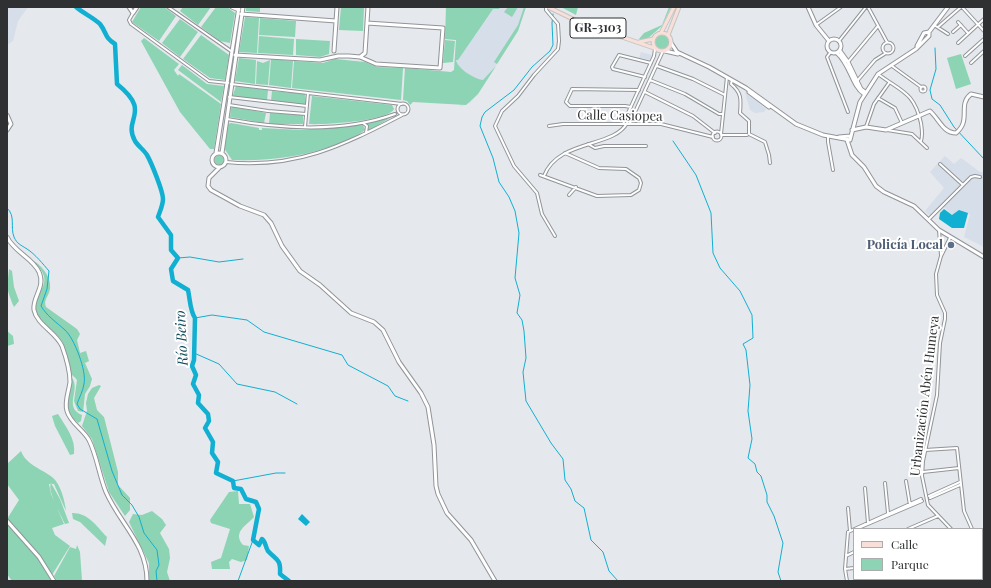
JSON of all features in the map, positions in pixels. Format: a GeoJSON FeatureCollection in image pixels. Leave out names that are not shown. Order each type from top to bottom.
{"type":"FeatureCollection","features":[{"type":"Feature","properties":{"kind":"main road","name":"GR-3103"},"geometry":{"type":"LineString","coordinates":[[547,7],[581,23],[664,51]]}},
{"type":"Feature","properties":{"kind":"main road"},"geometry":{"type":"LineString","coordinates":[[674,7],[661,33],[668,35],[678,7]]}},
{"type":"Feature","properties":{"kind":"main road","name":"GR-3103"},"geometry":{"type":"LineString","coordinates":[[639,42],[653,39],[656,35],[661,33]]}},
{"type":"Feature","properties":{"kind":"main road","name":"GR-3103"},"geometry":{"type":"LineString","coordinates":[[668,35],[671,43]]}},
{"type":"Feature","properties":{"kind":"main road"},"geometry":{"type":"LineString","coordinates":[[653,39],[655,48]]}},
{"type":"Feature","properties":{"kind":"main road"},"geometry":{"type":"LineString","coordinates":[[664,51],[669,48],[671,43]]}},
{"type":"Feature","properties":{"kind":"street"},"geometry":{"type":"LineString","coordinates":[[133,13],[131,7],[137,7]]}},
{"type":"Feature","properties":{"kind":"street"},"geometry":{"type":"LineString","coordinates":[[137,7],[129,22],[209,81],[391,101],[406,105],[408,110],[406,114],[390,120],[336,148],[304,158],[264,163],[226,162],[210,176],[207,182],[211,190],[268,219],[284,250],[300,271],[320,285],[349,311],[374,322],[386,334],[398,362],[421,393],[428,407],[434,445],[435,480],[438,494],[447,513],[471,540],[495,581]]}},
{"type":"Feature","properties":{"kind":"street"},"geometry":{"type":"LineString","coordinates":[[168,7],[229,51],[234,53],[320,60],[338,56],[360,57],[376,64],[441,66],[444,28],[367,23]]}},
{"type":"Feature","properties":{"kind":"street"},"geometry":{"type":"LineString","coordinates":[[232,7],[239,9],[234,53]]}},
{"type":"Feature","properties":{"kind":"street"},"geometry":{"type":"LineString","coordinates":[[213,173],[214,165],[212,158],[216,153],[243,7]]}},
{"type":"Feature","properties":{"kind":"street"},"geometry":{"type":"LineString","coordinates":[[329,57],[334,51],[337,7]]}},
{"type":"Feature","properties":{"kind":"street"},"geometry":{"type":"LineString","coordinates":[[368,7],[365,53],[370,61]]}},
{"type":"Feature","properties":{"kind":"street"},"geometry":{"type":"LineString","coordinates":[[547,7],[546,10],[558,24],[560,41],[556,53],[534,75],[518,96],[502,111],[495,126],[514,166],[537,193],[542,214],[555,236]]}},
{"type":"Feature","properties":{"kind":"street"},"geometry":{"type":"LineString","coordinates":[[808,7],[816,25],[829,41]]}},
{"type":"Feature","properties":{"kind":"street"},"geometry":{"type":"LineString","coordinates":[[816,25],[841,7]]}},
{"type":"Feature","properties":{"kind":"street"},"geometry":{"type":"LineString","coordinates":[[839,41],[867,7],[887,42],[892,44],[893,50],[891,53],[886,53],[875,60],[856,81]]}},
{"type":"Feature","properties":{"kind":"street"},"geometry":{"type":"LineString","coordinates":[[948,7],[929,32],[930,35],[916,49],[878,74],[865,93],[848,138],[848,146],[854,158],[864,167],[876,186],[884,192],[914,206],[939,230],[950,238],[984,257]]}},
{"type":"Feature","properties":{"kind":"street"},"geometry":{"type":"LineString","coordinates":[[938,27],[962,7],[984,31]]}},
{"type":"Feature","properties":{"kind":"street"},"geometry":{"type":"LineString","coordinates":[[242,14],[336,21]]}},
{"type":"Feature","properties":{"kind":"street"},"geometry":{"type":"LineString","coordinates":[[958,43],[984,19]]}},
{"type":"Feature","properties":{"kind":"street"},"geometry":{"type":"LineString","coordinates":[[958,22],[968,33]]}},
{"type":"Feature","properties":{"kind":"street"},"geometry":{"type":"LineString","coordinates":[[934,25],[948,34]]}},
{"type":"Feature","properties":{"kind":"street"},"geometry":{"type":"LineString","coordinates":[[953,32],[961,25]]}},
{"type":"Feature","properties":{"kind":"street"},"geometry":{"type":"LineString","coordinates":[[848,63],[878,26]]}},
{"type":"Feature","properties":{"kind":"street"},"geometry":{"type":"LineString","coordinates":[[916,49],[926,31],[929,32]]}},
{"type":"Feature","properties":{"kind":"street"},"geometry":{"type":"LineString","coordinates":[[923,35],[927,38]]}},
{"type":"Feature","properties":{"kind":"street"},"geometry":{"type":"LineString","coordinates":[[829,41],[833,39],[839,41]]}},
{"type":"Feature","properties":{"kind":"street"},"geometry":{"type":"LineString","coordinates":[[965,56],[984,39]]}},
{"type":"Feature","properties":{"kind":"street"},"geometry":{"type":"LineString","coordinates":[[829,41],[827,48],[830,53]]}},
{"type":"Feature","properties":{"kind":"street"},"geometry":{"type":"LineString","coordinates":[[838,52],[841,45],[839,41]]}},
{"type":"Feature","properties":{"kind":"street"},"geometry":{"type":"LineString","coordinates":[[886,53],[882,47],[887,42]]}},
{"type":"Feature","properties":{"kind":"street","name":"GR-3103"},"geometry":{"type":"LineString","coordinates":[[671,43],[674,50],[680,54],[727,77],[802,127],[828,136],[848,138]]}},
{"type":"Feature","properties":{"kind":"street"},"geometry":{"type":"LineString","coordinates":[[623,124],[654,56],[655,48]]}},
{"type":"Feature","properties":{"kind":"street"},"geometry":{"type":"LineString","coordinates":[[334,51],[338,56]]}},
{"type":"Feature","properties":{"kind":"street"},"geometry":{"type":"LineString","coordinates":[[630,123],[664,51]]}},
{"type":"Feature","properties":{"kind":"street","name":"GR-3103"},"geometry":{"type":"LineString","coordinates":[[664,51],[680,54]]}},
{"type":"Feature","properties":{"kind":"street"},"geometry":{"type":"LineString","coordinates":[[838,52],[848,63],[856,81],[865,93]]}},
{"type":"Feature","properties":{"kind":"street"},"geometry":{"type":"LineString","coordinates":[[830,53],[838,52]]}},
{"type":"Feature","properties":{"kind":"street"},"geometry":{"type":"LineString","coordinates":[[971,63],[984,52]]}},
{"type":"Feature","properties":{"kind":"street"},"geometry":{"type":"LineString","coordinates":[[360,57],[365,53]]}},
{"type":"Feature","properties":{"kind":"street"},"geometry":{"type":"LineString","coordinates":[[830,53],[827,57],[848,112]]}},
{"type":"Feature","properties":{"kind":"street"},"geometry":{"type":"LineString","coordinates":[[645,77],[612,68],[617,55],[651,63]]}},
{"type":"Feature","properties":{"kind":"street"},"geometry":{"type":"LineString","coordinates":[[654,56],[660,59]]}},
{"type":"Feature","properties":{"kind":"street"},"geometry":{"type":"LineString","coordinates":[[891,65],[922,87]]}},
{"type":"Feature","properties":{"kind":"street"},"geometry":{"type":"LineString","coordinates":[[657,66],[693,79],[724,94]]}},
{"type":"Feature","properties":{"kind":"street"},"geometry":{"type":"LineString","coordinates":[[878,74],[908,95],[914,101],[923,134],[921,141]]}},
{"type":"Feature","properties":{"kind":"street"},"geometry":{"type":"LineString","coordinates":[[715,133],[713,137],[718,141],[721,135],[724,94],[727,77]]}},
{"type":"Feature","properties":{"kind":"street"},"geometry":{"type":"LineString","coordinates":[[650,80],[685,94],[718,114],[723,114]]}},
{"type":"Feature","properties":{"kind":"street"},"geometry":{"type":"LineString","coordinates":[[732,80],[732,84],[738,89],[741,95],[740,113],[749,121],[749,134],[765,142],[770,163]]}},
{"type":"Feature","properties":{"kind":"street"},"geometry":{"type":"LineString","coordinates":[[866,127],[869,116],[878,97],[889,83]]}},
{"type":"Feature","properties":{"kind":"street"},"geometry":{"type":"LineString","coordinates":[[222,153],[229,96],[229,84]]}},
{"type":"Feature","properties":{"kind":"street"},"geometry":{"type":"LineString","coordinates":[[631,107],[570,106],[567,104],[572,89],[639,89],[693,116],[715,133],[721,135],[747,136]]}},
{"type":"Feature","properties":{"kind":"street"},"geometry":{"type":"LineString","coordinates":[[639,89],[644,92]]}},
{"type":"Feature","properties":{"kind":"street"},"geometry":{"type":"LineString","coordinates":[[305,127],[308,93]]}},
{"type":"Feature","properties":{"kind":"street"},"geometry":{"type":"LineString","coordinates":[[886,130],[930,112],[946,130],[951,133],[956,133],[961,129],[965,120],[965,102],[967,97],[971,94],[984,97]]}},
{"type":"Feature","properties":{"kind":"street"},"geometry":{"type":"LineString","coordinates":[[229,96],[307,106]]}},
{"type":"Feature","properties":{"kind":"street"},"geometry":{"type":"LineString","coordinates":[[878,97],[895,108],[902,124]]}},
{"type":"Feature","properties":{"kind":"street"},"geometry":{"type":"LineString","coordinates":[[391,101],[397,108]]}},
{"type":"Feature","properties":{"kind":"street"},"geometry":{"type":"LineString","coordinates":[[390,120],[396,113],[397,108],[402,104]]}},
{"type":"Feature","properties":{"kind":"street"},"geometry":{"type":"LineString","coordinates":[[228,105],[268,111],[306,114]]}},
{"type":"Feature","properties":{"kind":"street"},"geometry":{"type":"LineString","coordinates":[[226,119],[266,126],[305,127],[362,122],[396,113],[402,115]]}},
{"type":"Feature","properties":{"kind":"street"},"geometry":{"type":"LineString","coordinates":[[7,115],[11,124],[7,130]]}},
{"type":"Feature","properties":{"kind":"street"},"geometry":{"type":"LineString","coordinates":[[362,122],[367,126],[366,133]]}},
{"type":"Feature","properties":{"kind":"street"},"geometry":{"type":"LineString","coordinates":[[544,176],[553,161],[565,153],[622,131],[627,123]]}},
{"type":"Feature","properties":{"kind":"street","name":"Calle Casiopea"},"geometry":{"type":"LineString","coordinates":[[549,126],[563,124],[660,124],[713,137]]}},
{"type":"Feature","properties":{"kind":"street"},"geometry":{"type":"LineString","coordinates":[[848,138],[853,126]]}},
{"type":"Feature","properties":{"kind":"street"},"geometry":{"type":"LineString","coordinates":[[852,130],[866,127],[908,132],[921,141],[927,148]]}},
{"type":"Feature","properties":{"kind":"street"},"geometry":{"type":"LineString","coordinates":[[828,136],[833,170]]}},
{"type":"Feature","properties":{"kind":"street"},"geometry":{"type":"LineString","coordinates":[[588,144],[595,148],[604,146],[646,146]]}},
{"type":"Feature","properties":{"kind":"street"},"geometry":{"type":"LineString","coordinates":[[216,153],[222,153],[226,157],[226,162]]}},
{"type":"Feature","properties":{"kind":"street"},"geometry":{"type":"LineString","coordinates":[[540,174],[597,196],[629,196],[638,192],[640,183],[637,176],[626,169],[599,168],[565,153]]}},
{"type":"Feature","properties":{"kind":"street"},"geometry":{"type":"LineString","coordinates":[[940,164],[963,184]]}},
{"type":"Feature","properties":{"kind":"street"},"geometry":{"type":"LineString","coordinates":[[214,165],[220,167]]}},
{"type":"Feature","properties":{"kind":"street"},"geometry":{"type":"LineString","coordinates":[[929,219],[963,184],[975,176],[980,177]]}},
{"type":"Feature","properties":{"kind":"street"},"geometry":{"type":"LineString","coordinates":[[569,195],[576,187]]}},
{"type":"Feature","properties":{"kind":"street","name":"Urbanización Abén Humeya"},"geometry":{"type":"LineString","coordinates":[[939,230],[941,256]]}},
{"type":"Feature","properties":{"kind":"street"},"geometry":{"type":"LineString","coordinates":[[7,237],[15,248],[34,265],[40,273],[41,286],[35,302],[34,310],[37,316],[57,338],[62,348],[70,376],[66,402],[67,413],[90,441],[106,492],[145,559],[147,581]]}},
{"type":"Feature","properties":{"kind":"street","name":"Urbanización Abén Humeya"},"geometry":{"type":"LineString","coordinates":[[927,502],[922,472],[925,450],[937,395],[940,343],[946,319],[945,312],[937,295],[935,278],[941,256],[950,238]]}},
{"type":"Feature","properties":{"kind":"street"},"geometry":{"type":"LineString","coordinates":[[925,450],[957,448],[964,510],[972,528]]}},
{"type":"Feature","properties":{"kind":"street"},"geometry":{"type":"LineString","coordinates":[[922,472],[959,468]]}},
{"type":"Feature","properties":{"kind":"street"},"geometry":{"type":"LineString","coordinates":[[906,481],[909,505]]}},
{"type":"Feature","properties":{"kind":"street"},"geometry":{"type":"LineString","coordinates":[[885,483],[889,514]]}},
{"type":"Feature","properties":{"kind":"street"},"geometry":{"type":"LineString","coordinates":[[927,502],[930,497],[960,483]]}},
{"type":"Feature","properties":{"kind":"street"},"geometry":{"type":"LineString","coordinates":[[865,488],[868,523]]}},
{"type":"Feature","properties":{"kind":"street"},"geometry":{"type":"LineString","coordinates":[[857,528],[922,500],[925,494],[930,497]]}},
{"type":"Feature","properties":{"kind":"street"},"geometry":{"type":"LineString","coordinates":[[922,500],[927,502],[949,528]]}},
{"type":"Feature","properties":{"kind":"street"},"geometry":{"type":"LineString","coordinates":[[848,508],[850,531]]}},
{"type":"Feature","properties":{"kind":"street"},"geometry":{"type":"LineString","coordinates":[[911,528],[938,516]]}},
{"type":"Feature","properties":{"kind":"street"},"geometry":{"type":"LineString","coordinates":[[7,521],[39,557],[54,581]]}},
{"type":"Feature","properties":{"kind":"street"},"geometry":{"type":"LineString","coordinates":[[857,528],[868,523]]}},
{"type":"Feature","properties":{"kind":"street"},"geometry":{"type":"LineString","coordinates":[[847,581],[845,569],[847,534],[853,530]]}},
{"type":"Feature","properties":{"kind":"street"},"geometry":{"type":"LineString","coordinates":[[846,556],[853,552]]}},
{"type":"Feature","properties":{"kind":"street"},"geometry":{"type":"LineString","coordinates":[[845,569],[853,568]]}},
{"type":"Feature","properties":{"kind":"shaded area"},"geometry":{"type":"Polygon","coordinates":[[[7,7],[28,7],[18,21],[13,41],[7,45],[7,7]]]}},
{"type":"Feature","properties":{"kind":"shaded area"},"geometry":{"type":"Polygon","coordinates":[[[458,7],[526,7],[518,31],[478,94],[470,103],[461,106],[436,71],[451,72],[454,70],[456,40],[445,39],[458,7]]]}},
{"type":"Feature","properties":{"kind":"shaded area"},"geometry":{"type":"Polygon","coordinates":[[[641,52],[652,55],[651,60],[639,58],[641,52]]]}},
{"type":"Feature","properties":{"kind":"shaded area"},"geometry":{"type":"Polygon","coordinates":[[[745,92],[766,109],[764,112],[755,113],[750,110],[745,92]]]}},
{"type":"Feature","properties":{"kind":"shaded area"},"geometry":{"type":"Polygon","coordinates":[[[945,156],[954,164],[961,158],[980,172],[984,172],[984,247],[964,237],[970,214],[961,212],[952,215],[943,206],[932,218],[925,211],[944,188],[930,172],[945,156]]]}},
{"type":"Feature","properties":{"kind":"green space"},"geometry":{"type":"Polygon","coordinates":[[[141,7],[164,7],[176,16],[159,41],[132,22],[141,7]]]}},
{"type":"Feature","properties":{"kind":"green space"},"geometry":{"type":"Polygon","coordinates":[[[183,7],[211,7],[198,25],[180,11],[183,7]]]}},
{"type":"Feature","properties":{"kind":"green space"},"geometry":{"type":"Polygon","coordinates":[[[216,7],[227,7],[235,13],[230,43],[220,41],[201,27],[216,7]]]}},
{"type":"Feature","properties":{"kind":"green space"},"geometry":{"type":"Polygon","coordinates":[[[246,7],[260,7],[260,12],[246,11],[246,7]]]}},
{"type":"Feature","properties":{"kind":"green space"},"geometry":{"type":"Polygon","coordinates":[[[341,7],[364,7],[363,31],[339,30],[341,7]]]}},
{"type":"Feature","properties":{"kind":"green space"},"geometry":{"type":"Polygon","coordinates":[[[446,7],[500,7],[499,9],[493,9],[458,60],[456,60],[459,66],[466,73],[483,80],[496,66],[478,94],[466,105],[413,102],[410,105],[407,101],[403,100],[405,68],[451,72],[454,70],[456,40],[445,39],[446,7]]]}},
{"type":"Feature","properties":{"kind":"green space"},"geometry":{"type":"Polygon","coordinates":[[[508,7],[518,7],[512,17],[504,12],[508,7]]]}},
{"type":"Feature","properties":{"kind":"green space"},"geometry":{"type":"Polygon","coordinates":[[[524,7],[526,7],[518,31],[497,64],[494,62],[518,25],[524,7]]]}},
{"type":"Feature","properties":{"kind":"green space"},"geometry":{"type":"Polygon","coordinates":[[[561,7],[578,7],[576,15],[561,7]]]}},
{"type":"Feature","properties":{"kind":"green space"},"geometry":{"type":"Polygon","coordinates":[[[669,7],[671,7],[662,26],[647,39],[639,39],[644,33],[662,25],[669,7]]]}},
{"type":"Feature","properties":{"kind":"green space"},"geometry":{"type":"Polygon","coordinates":[[[245,17],[259,18],[257,53],[239,52],[245,17]]]}},
{"type":"Feature","properties":{"kind":"green space"},"geometry":{"type":"Polygon","coordinates":[[[260,18],[296,21],[295,37],[259,35],[260,18]]]}},
{"type":"Feature","properties":{"kind":"green space"},"geometry":{"type":"Polygon","coordinates":[[[180,19],[198,32],[180,57],[162,43],[180,19]]]}},
{"type":"Feature","properties":{"kind":"green space"},"geometry":{"type":"Polygon","coordinates":[[[201,35],[229,55],[225,80],[210,78],[183,59],[201,35]]]}},
{"type":"Feature","properties":{"kind":"green space"},"geometry":{"type":"Polygon","coordinates":[[[662,35],[667,37],[669,42],[667,47],[662,49],[657,47],[655,42],[657,37],[662,35]]]}},
{"type":"Feature","properties":{"kind":"green space"},"geometry":{"type":"Polygon","coordinates":[[[259,36],[294,39],[293,55],[258,53],[259,36]]]}},
{"type":"Feature","properties":{"kind":"green space"},"geometry":{"type":"Polygon","coordinates":[[[144,38],[179,64],[174,70],[178,76],[179,74],[221,104],[214,149],[210,149],[180,112],[141,41],[144,38]]]}},
{"type":"Feature","properties":{"kind":"green space"},"geometry":{"type":"Polygon","coordinates":[[[296,39],[330,41],[329,54],[320,57],[296,55],[296,39]]]}},
{"type":"Feature","properties":{"kind":"green space"},"geometry":{"type":"Polygon","coordinates":[[[445,40],[455,41],[453,62],[443,63],[445,40]]]}},
{"type":"Feature","properties":{"kind":"green space"},"geometry":{"type":"Polygon","coordinates":[[[961,54],[971,84],[956,89],[947,58],[961,54]]]}},
{"type":"Feature","properties":{"kind":"green space"},"geometry":{"type":"Polygon","coordinates":[[[239,58],[256,60],[255,84],[235,81],[239,58]]]}},
{"type":"Feature","properties":{"kind":"green space"},"geometry":{"type":"Polygon","coordinates":[[[271,59],[293,61],[291,88],[269,85],[271,59]]]}},
{"type":"Feature","properties":{"kind":"green space"},"geometry":{"type":"Polygon","coordinates":[[[335,59],[365,62],[377,67],[403,68],[401,100],[292,88],[294,61],[323,63],[335,59]]]}},
{"type":"Feature","properties":{"kind":"green space"},"geometry":{"type":"Polygon","coordinates":[[[270,60],[268,85],[256,84],[257,61],[263,63],[270,60]]]}},
{"type":"Feature","properties":{"kind":"green space"},"geometry":{"type":"Polygon","coordinates":[[[182,65],[207,84],[224,86],[221,102],[178,70],[182,65]]]}},
{"type":"Feature","properties":{"kind":"green space"},"geometry":{"type":"Polygon","coordinates":[[[236,86],[268,90],[267,100],[234,97],[233,95],[236,86]]]}},
{"type":"Feature","properties":{"kind":"green space"},"geometry":{"type":"Polygon","coordinates":[[[272,91],[305,94],[306,103],[304,105],[271,101],[272,91]]]}},
{"type":"Feature","properties":{"kind":"green space"},"geometry":{"type":"Polygon","coordinates":[[[312,96],[392,105],[394,109],[380,117],[340,123],[309,124],[312,96]]]}},
{"type":"Feature","properties":{"kind":"green space"},"geometry":{"type":"Polygon","coordinates":[[[233,107],[266,113],[264,123],[230,117],[231,108],[233,107]]]}},
{"type":"Feature","properties":{"kind":"green space"},"geometry":{"type":"Polygon","coordinates":[[[270,113],[303,115],[303,124],[269,124],[270,113]]]}},
{"type":"Feature","properties":{"kind":"green space"},"geometry":{"type":"Polygon","coordinates":[[[390,118],[368,131],[368,125],[364,122],[390,118]]]}},
{"type":"Feature","properties":{"kind":"green space"},"geometry":{"type":"Polygon","coordinates":[[[231,123],[259,128],[259,130],[262,130],[262,128],[300,130],[363,125],[365,130],[340,143],[314,152],[274,159],[232,160],[224,148],[228,124],[231,123]]]}},
{"type":"Feature","properties":{"kind":"green space"},"geometry":{"type":"Polygon","coordinates":[[[219,155],[224,160],[219,165],[214,160],[219,155]]]}},
{"type":"Feature","properties":{"kind":"green space"},"geometry":{"type":"Polygon","coordinates":[[[30,259],[45,271],[49,280],[50,289],[46,300],[46,307],[77,329],[80,334],[77,340],[80,353],[86,351],[89,361],[85,363],[92,379],[85,394],[83,412],[78,411],[74,401],[77,380],[71,373],[64,345],[59,337],[40,319],[36,310],[36,303],[44,281],[43,274],[39,267],[30,259]]]}},
{"type":"Feature","properties":{"kind":"green space"},"geometry":{"type":"Polygon","coordinates":[[[9,269],[12,271],[14,287],[19,301],[14,307],[8,288],[9,269]]]}},
{"type":"Feature","properties":{"kind":"green space"},"geometry":{"type":"Polygon","coordinates":[[[7,331],[13,336],[14,344],[7,346],[7,331]]]}},
{"type":"Feature","properties":{"kind":"green space"},"geometry":{"type":"Polygon","coordinates":[[[72,378],[75,388],[73,403],[74,408],[76,412],[82,415],[81,421],[78,423],[68,407],[72,378]]]}},
{"type":"Feature","properties":{"kind":"green space"},"geometry":{"type":"Polygon","coordinates":[[[99,385],[101,386],[94,398],[97,410],[104,417],[118,472],[118,485],[130,498],[130,510],[125,516],[109,492],[92,439],[82,426],[87,411],[86,403],[88,394],[92,388],[99,385]]]}},
{"type":"Feature","properties":{"kind":"green space"},"geometry":{"type":"Polygon","coordinates":[[[58,414],[72,438],[74,454],[70,455],[55,426],[52,416],[58,414]]]}},
{"type":"Feature","properties":{"kind":"green space"},"geometry":{"type":"Polygon","coordinates":[[[21,451],[23,456],[30,463],[55,480],[64,498],[66,511],[54,484],[49,484],[51,494],[64,524],[52,528],[55,535],[70,546],[52,575],[40,555],[7,519],[19,500],[7,484],[7,464],[21,451]]]}},
{"type":"Feature","properties":{"kind":"green space"},"geometry":{"type":"Polygon","coordinates":[[[51,483],[60,499],[69,523],[65,524],[55,503],[50,487],[51,483]]]}},
{"type":"Feature","properties":{"kind":"green space"},"geometry":{"type":"Polygon","coordinates":[[[238,491],[239,504],[250,504],[254,517],[242,529],[239,536],[243,545],[249,546],[247,560],[241,562],[232,559],[229,562],[230,569],[212,569],[211,562],[221,558],[230,529],[211,523],[210,520],[229,492],[238,491]]]}},
{"type":"Feature","properties":{"kind":"green space"},"geometry":{"type":"Polygon","coordinates":[[[152,511],[162,519],[166,525],[160,533],[169,549],[170,558],[167,572],[170,581],[149,581],[149,563],[129,522],[133,514],[142,515],[152,511]]]}},
{"type":"Feature","properties":{"kind":"green space"},"geometry":{"type":"Polygon","coordinates":[[[72,513],[83,515],[96,525],[107,537],[105,546],[80,522],[73,519],[72,513]]]}},
{"type":"Feature","properties":{"kind":"green space"},"geometry":{"type":"Polygon","coordinates":[[[7,523],[38,558],[53,581],[12,581],[7,574],[7,523]]]}},
{"type":"Feature","properties":{"kind":"green space"},"geometry":{"type":"Polygon","coordinates":[[[77,545],[80,552],[82,581],[57,581],[54,576],[70,547],[76,549],[77,545]]]}},
{"type":"Feature","properties":{"kind":"water"},"geometry":{"type":"Polygon","coordinates":[[[944,209],[952,215],[959,210],[968,213],[964,228],[952,228],[939,219],[940,213],[944,209]]]}},
{"type":"Feature","properties":{"kind":"water"},"geometry":{"type":"Polygon","coordinates":[[[302,514],[310,522],[306,526],[298,519],[302,514]]]}},
{"type":"Feature","properties":{"kind":"waterway","name":"Río Beiro"},"geometry":{"type":"LineString","coordinates":[[76,7],[100,24],[107,37],[115,44],[117,84],[128,94],[135,109],[132,133],[136,143],[147,155],[161,190],[163,201],[158,217],[171,235],[171,250],[178,258],[171,269],[173,281],[188,290],[191,308],[195,318],[194,360],[192,366],[196,375],[193,384],[199,395],[198,403],[208,414],[209,421],[205,428],[213,442],[212,453],[218,462],[216,473],[233,481],[234,488],[241,489],[246,499],[256,502],[259,509],[253,540],[259,545],[262,539],[263,540],[268,551],[279,562],[280,574],[289,581]]}},
{"type":"Feature","properties":{"kind":"waterway"},"geometry":{"type":"LineString","coordinates":[[553,14],[553,45],[550,51],[532,67],[514,90],[485,112],[480,126],[493,158],[499,182],[509,197],[515,211],[519,233],[515,278],[520,295],[517,313],[522,320],[524,331],[526,358],[523,372],[526,401],[551,443],[563,459],[565,480],[571,489],[575,501],[584,508],[591,540],[603,552],[609,571],[618,581]]}},
{"type":"Feature","properties":{"kind":"waterway"},"geometry":{"type":"LineString","coordinates":[[935,48],[936,69],[930,90],[932,99],[940,105],[954,127],[984,159]]}},
{"type":"Feature","properties":{"kind":"waterway"},"geometry":{"type":"LineString","coordinates":[[673,141],[696,175],[711,213],[713,253],[720,268],[740,291],[752,315],[753,338],[743,344],[746,350],[750,385],[748,411],[752,439],[748,458],[755,464],[757,472],[761,476],[767,495],[767,502],[774,516],[783,543],[778,572],[781,581]]}},
{"type":"Feature","properties":{"kind":"waterway"},"geometry":{"type":"LineString","coordinates":[[7,208],[11,214],[13,233],[16,241],[39,259],[49,271],[47,289],[41,306],[43,310],[69,334],[76,347],[84,371],[83,389],[77,404],[80,409],[97,419],[112,471],[122,495],[132,505],[139,517],[144,533],[157,550],[159,565],[156,571],[157,581]]}},
{"type":"Feature","properties":{"kind":"waterway"},"geometry":{"type":"LineString","coordinates":[[178,258],[190,257],[219,262],[243,259]]}},
{"type":"Feature","properties":{"kind":"waterway"},"geometry":{"type":"LineString","coordinates":[[195,318],[212,315],[247,320],[264,332],[342,355],[348,365],[388,386],[395,396],[408,401]]}},
{"type":"Feature","properties":{"kind":"waterway"},"geometry":{"type":"LineString","coordinates":[[194,353],[219,364],[237,384],[275,392],[297,404]]}},
{"type":"Feature","properties":{"kind":"waterway"},"geometry":{"type":"LineString","coordinates":[[233,481],[276,473],[285,473]]}},
{"type":"Feature","properties":{"kind":"waterway"},"geometry":{"type":"LineString","coordinates":[[238,581],[253,540]]}},
{"type":"Feature","properties":{"kind":"place","name":"Policía Local"},"geometry":{"type":"Point","coordinates":[951,245]}}]}
